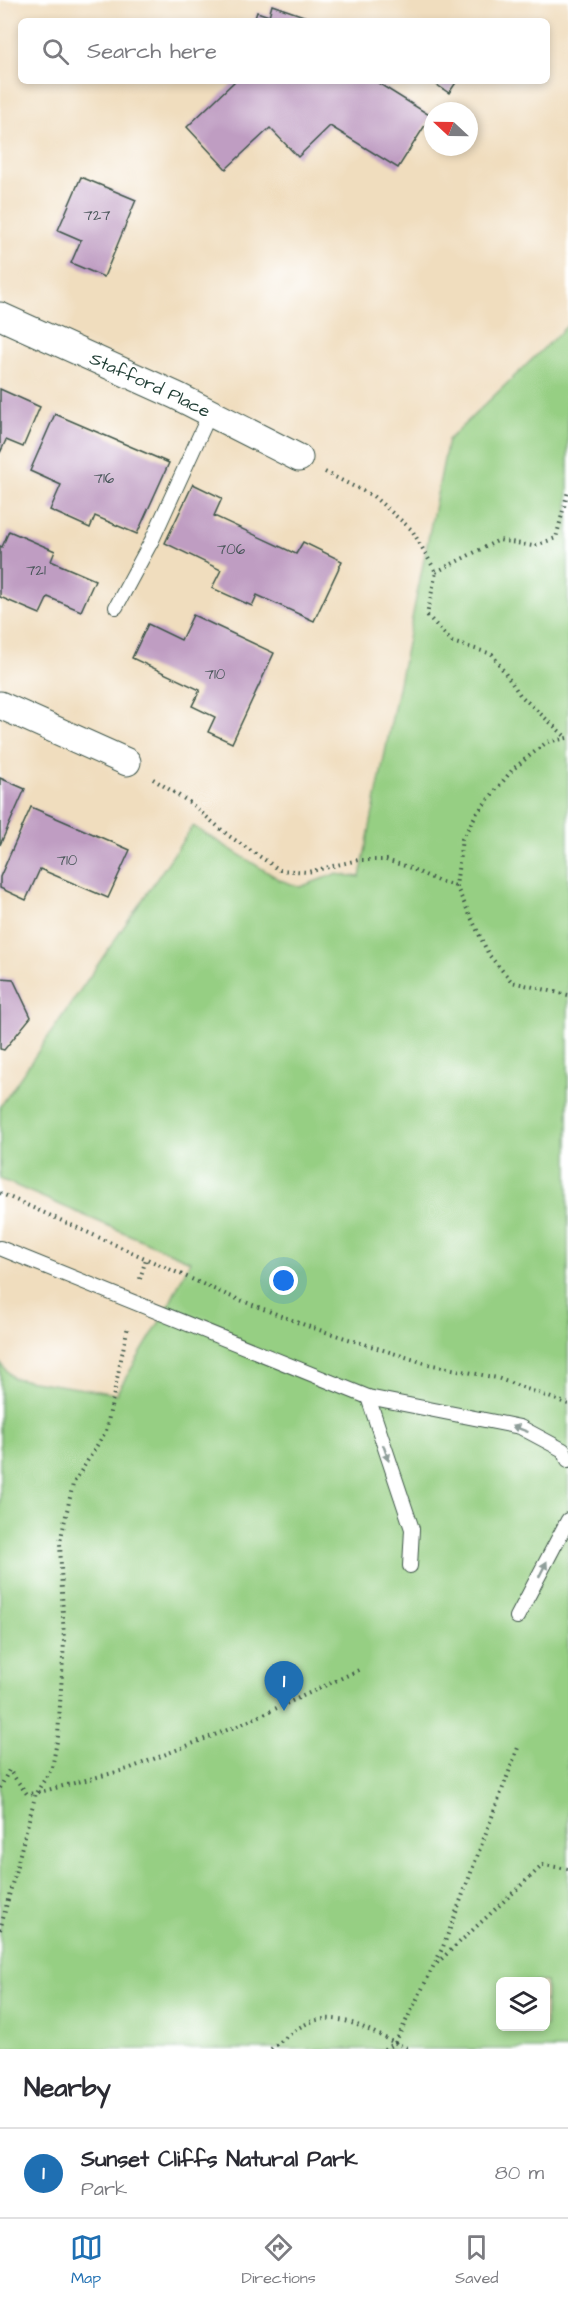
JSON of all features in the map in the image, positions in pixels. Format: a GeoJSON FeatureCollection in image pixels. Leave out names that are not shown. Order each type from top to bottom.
{"type":"FeatureCollection","features":[{"type":"Feature","properties":{"kind":"street","name":"Stafford Place"},"geometry":{"type":"LineString","coordinates":[[0,316],[210,413],[299,458]]}},
{"type":"Feature","properties":{"kind":"street"},"geometry":{"type":"LineString","coordinates":[[0,705],[127,762]]}},
{"type":"Feature","properties":{"kind":"lane"},"geometry":{"type":"LineString","coordinates":[[116,607],[152,540],[210,413]]}},
{"type":"Feature","properties":{"kind":"lane"},"geometry":{"type":"LineString","coordinates":[[0,1248],[368,1397],[520,1427],[563,1450],[568,1460]]}},
{"type":"Feature","properties":{"kind":"lane"},"geometry":{"type":"LineString","coordinates":[[368,1397],[412,1529],[410,1566]]}},
{"type":"Feature","properties":{"kind":"lane"},"geometry":{"type":"LineString","coordinates":[[517,1617],[568,1520]]}},
{"type":"Feature","properties":{"kind":"path"},"geometry":{"type":"LineString","coordinates":[[299,458],[373,496],[411,530],[436,572],[428,615],[452,642],[492,654],[520,695],[567,738]]}},
{"type":"Feature","properties":{"kind":"path"},"geometry":{"type":"LineString","coordinates":[[436,572],[499,540],[533,546],[556,538],[568,491]]}},
{"type":"Feature","properties":{"kind":"path"},"geometry":{"type":"LineString","coordinates":[[567,738],[547,742],[513,769],[477,813],[462,839],[456,886],[489,955],[512,982],[568,995]]}},
{"type":"Feature","properties":{"kind":"path"},"geometry":{"type":"LineString","coordinates":[[127,762],[189,802],[229,836],[280,870],[308,872],[358,860],[386,860],[456,886]]}},
{"type":"Feature","properties":{"kind":"path"},"geometry":{"type":"LineString","coordinates":[[0,1193],[227,1295],[310,1327],[428,1364],[498,1378],[568,1404]]}},
{"type":"Feature","properties":{"kind":"path"},"geometry":{"type":"LineString","coordinates":[[0,1930],[36,1793],[52,1768],[58,1736],[64,1642],[60,1542],[73,1484],[106,1431],[133,1301],[146,1259]]}},
{"type":"Feature","properties":{"kind":"path"},"geometry":{"type":"LineString","coordinates":[[0,1788],[9,1770],[27,1794],[128,1769],[240,1725],[359,1670]]}},
{"type":"Feature","properties":{"kind":"path"},"geometry":{"type":"LineString","coordinates":[[384,2049],[395,2043],[443,1947],[519,1745]]}},
{"type":"Feature","properties":{"kind":"path"},"geometry":{"type":"LineString","coordinates":[[434,1966],[543,1865],[568,1869]]}},
{"type":"Feature","properties":{"kind":"path"},"geometry":{"type":"LineString","coordinates":[[271,2049],[306,2024],[331,2018],[356,2024],[410,2049]]}},
{"type":"Feature","properties":{"kind":"green space"},"geometry":{"type":"Polygon","coordinates":[[[568,325],[568,2049],[0,2049],[0,1363],[13,1378],[116,1394],[165,1313],[190,1261],[0,1179],[0,1107],[193,826],[280,880],[300,887],[335,874],[360,877],[448,440],[568,325]]]}},
{"type":"Feature","properties":{"kind":"building"},"geometry":{"type":"Polygon","coordinates":[[[272,5],[309,18],[255,18],[257,12],[269,16],[272,5]]]}},
{"type":"Feature","properties":{"kind":"building"},"geometry":{"type":"Polygon","coordinates":[[[232,84],[380,84],[424,112],[424,127],[398,168],[330,126],[298,157],[270,128],[226,169],[187,127],[232,84]]]}},
{"type":"Feature","properties":{"kind":"building"},"geometry":{"type":"Polygon","coordinates":[[[436,84],[455,84],[449,93],[436,84]]]}},
{"type":"Feature","properties":{"kind":"building"},"geometry":{"type":"Polygon","coordinates":[[[81,177],[136,200],[104,277],[71,263],[81,240],[58,230],[81,177]]]}},
{"type":"Feature","properties":{"kind":"building"},"geometry":{"type":"Polygon","coordinates":[[[0,389],[40,407],[23,447],[6,440],[0,453],[0,389]]]}},
{"type":"Feature","properties":{"kind":"building"},"geometry":{"type":"Polygon","coordinates":[[[55,414],[169,463],[137,534],[95,516],[90,528],[50,510],[61,485],[30,471],[55,414]]]}},
{"type":"Feature","properties":{"kind":"building"},"geometry":{"type":"Polygon","coordinates":[[[193,484],[222,498],[214,516],[296,554],[303,542],[342,561],[314,621],[257,595],[252,606],[212,588],[221,570],[165,543],[193,484]]]}},
{"type":"Feature","properties":{"kind":"building"},"geometry":{"type":"Polygon","coordinates":[[[9,531],[55,551],[51,561],[95,580],[81,611],[48,597],[40,614],[0,597],[0,546],[2,547],[9,531]]]}},
{"type":"Feature","properties":{"kind":"building"},"geometry":{"type":"Polygon","coordinates":[[[193,615],[274,653],[232,743],[208,732],[215,717],[192,706],[200,690],[132,658],[148,624],[181,640],[193,615]]]}},
{"type":"Feature","properties":{"kind":"building"},"geometry":{"type":"Polygon","coordinates":[[[0,778],[25,789],[0,845],[0,778]]]}},
{"type":"Feature","properties":{"kind":"building"},"geometry":{"type":"Polygon","coordinates":[[[31,807],[130,850],[108,898],[40,869],[26,900],[0,888],[0,877],[31,807]]]}},
{"type":"Feature","properties":{"kind":"building"},"geometry":{"type":"Polygon","coordinates":[[[0,978],[13,979],[31,1017],[4,1050],[0,1049],[0,978]]]}},
{"type":"Feature","properties":{"kind":"place","name":"Sunset Cliffs Natural Park"},"geometry":{"type":"Point","coordinates":[284,1711]}}]}
